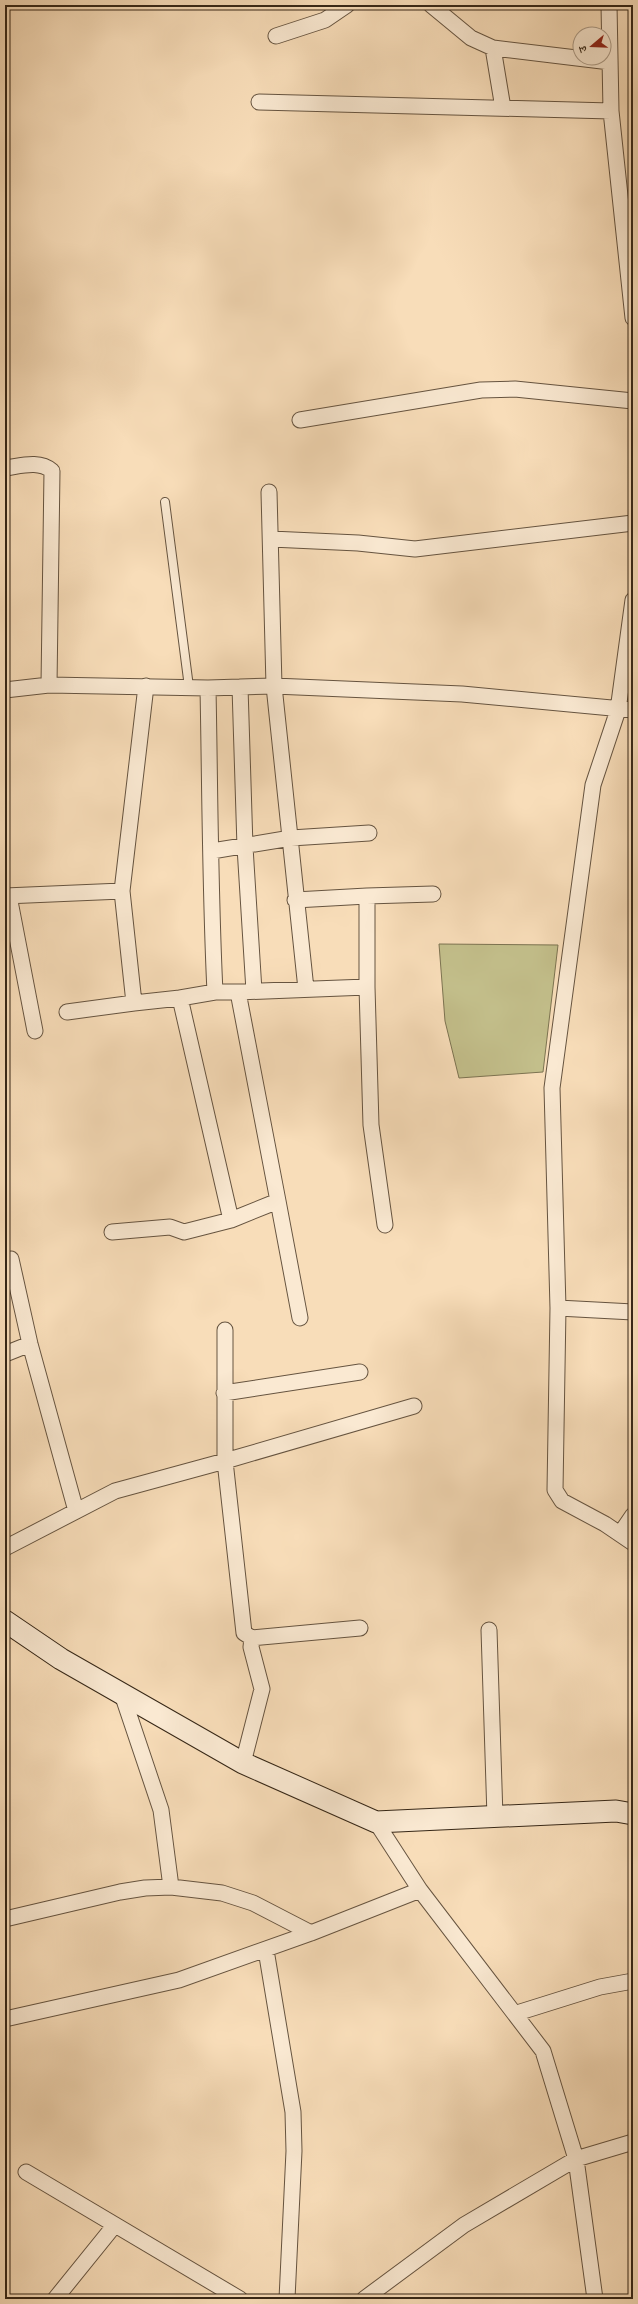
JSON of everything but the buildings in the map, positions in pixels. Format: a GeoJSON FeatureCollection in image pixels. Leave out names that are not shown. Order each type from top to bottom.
{"type":"FeatureCollection","features":[{"type":"Feature","properties":{"kind":"street"},"geometry":{"type":"LineString","coordinates":[[276,36],[325,20],[347,5]]}},
{"type":"Feature","properties":{"kind":"street"},"geometry":{"type":"LineString","coordinates":[[431,5],[472,38],[493,48],[572,57]]}},
{"type":"Feature","properties":{"kind":"street"},"geometry":{"type":"LineString","coordinates":[[609,5],[609,26]]}},
{"type":"Feature","properties":{"kind":"street"},"geometry":{"type":"LineString","coordinates":[[493,48],[503,108]]}},
{"type":"Feature","properties":{"kind":"street"},"geometry":{"type":"LineString","coordinates":[[610,66],[611,112],[633,318]]}},
{"type":"Feature","properties":{"kind":"street"},"geometry":{"type":"LineString","coordinates":[[259,102],[611,112]]}},
{"type":"Feature","properties":{"kind":"street"},"geometry":{"type":"LineString","coordinates":[[300,420],[481,390],[515,389],[633,401]]}},
{"type":"Feature","properties":{"kind":"street"},"geometry":{"type":"LineString","coordinates":[[5,468],[38,464],[46,466],[52,471],[49,685]]}},
{"type":"Feature","properties":{"kind":"street"},"geometry":{"type":"LineString","coordinates":[[269,492],[274,686],[291,838],[295,900],[306,989]]}},
{"type":"Feature","properties":{"kind":"street"},"geometry":{"type":"LineString","coordinates":[[271,539],[415,549],[633,523]]}},
{"type":"Feature","properties":{"kind":"street"},"geometry":{"type":"LineString","coordinates":[[633,600],[626,710],[593,785],[552,1088],[558,1308],[555,1490],[562,1501],[633,1543]]}},
{"type":"Feature","properties":{"kind":"street"},"geometry":{"type":"LineString","coordinates":[[5,690],[49,685],[208,688],[274,686],[462,694],[626,710]]}},
{"type":"Feature","properties":{"kind":"street"},"geometry":{"type":"LineString","coordinates":[[134,1002],[122,891],[146,686]]}},
{"type":"Feature","properties":{"kind":"street"},"geometry":{"type":"LineString","coordinates":[[240,687],[246,847],[254,991]]}},
{"type":"Feature","properties":{"kind":"street"},"geometry":{"type":"LineString","coordinates":[[208,688],[212,851],[211,900],[215,992]]}},
{"type":"Feature","properties":{"kind":"street"},"geometry":{"type":"LineString","coordinates":[[212,851],[246,847],[291,838],[369,833]]}},
{"type":"Feature","properties":{"kind":"street"},"geometry":{"type":"LineString","coordinates":[[35,1031],[7,896],[122,891]]}},
{"type":"Feature","properties":{"kind":"street"},"geometry":{"type":"LineString","coordinates":[[295,900],[433,894]]}},
{"type":"Feature","properties":{"kind":"street"},"geometry":{"type":"LineString","coordinates":[[367,896],[367,987],[371,1125],[385,1225]]}},
{"type":"Feature","properties":{"kind":"street"},"geometry":{"type":"LineString","coordinates":[[67,1012],[134,1002],[180,998],[215,992],[367,987]]}},
{"type":"Feature","properties":{"kind":"street"},"geometry":{"type":"LineString","coordinates":[[238,992],[300,1318]]}},
{"type":"Feature","properties":{"kind":"street"},"geometry":{"type":"LineString","coordinates":[[180,998],[231,1220]]}},
{"type":"Feature","properties":{"kind":"street"},"geometry":{"type":"LineString","coordinates":[[112,1232],[170,1227],[184,1232],[231,1220],[278,1201]]}},
{"type":"Feature","properties":{"kind":"street"},"geometry":{"type":"LineString","coordinates":[[11,1259],[30,1344],[76,1511]]}},
{"type":"Feature","properties":{"kind":"street"},"geometry":{"type":"LineString","coordinates":[[558,1308],[633,1312]]}},
{"type":"Feature","properties":{"kind":"street"},"geometry":{"type":"LineString","coordinates":[[225,1330],[225,1461],[244,1634],[252,1638],[360,1628]]}},
{"type":"Feature","properties":{"kind":"street"},"geometry":{"type":"LineString","coordinates":[[5,1354],[30,1344]]}},
{"type":"Feature","properties":{"kind":"street"},"geometry":{"type":"LineString","coordinates":[[224,1393],[360,1372]]}},
{"type":"Feature","properties":{"kind":"street"},"geometry":{"type":"LineString","coordinates":[[5,1548],[115,1491],[225,1461],[414,1406]]}},
{"type":"Feature","properties":{"kind":"street"},"geometry":{"type":"LineString","coordinates":[[620,1534],[633,1515]]}},
{"type":"Feature","properties":{"kind":"street"},"geometry":{"type":"LineString","coordinates":[[5,1621],[60,1659],[243,1763],[376,1822],[616,1811],[633,1814]]}},
{"type":"Feature","properties":{"kind":"street"},"geometry":{"type":"LineString","coordinates":[[489,1630],[495,1817]]}},
{"type":"Feature","properties":{"kind":"street"},"geometry":{"type":"LineString","coordinates":[[243,1763],[262,1689],[251,1647],[252,1638]]}},
{"type":"Feature","properties":{"kind":"street"},"geometry":{"type":"LineString","coordinates":[[122,1694],[162,1810],[171,1887]]}},
{"type":"Feature","properties":{"kind":"street"},"geometry":{"type":"LineString","coordinates":[[376,1822],[420,1890],[517,2013],[544,2051],[576,2159],[595,2299]]}},
{"type":"Feature","properties":{"kind":"street"},"geometry":{"type":"LineString","coordinates":[[5,1919],[120,1892],[144,1888],[171,1887],[222,1893],[253,1903],[311,1934]]}},
{"type":"Feature","properties":{"kind":"street"},"geometry":{"type":"LineString","coordinates":[[5,2019],[179,1980],[311,1934],[420,1890]]}},
{"type":"Feature","properties":{"kind":"street"},"geometry":{"type":"LineString","coordinates":[[266,1950],[293,2112],[294,2151],[287,2299]]}},
{"type":"Feature","properties":{"kind":"street"},"geometry":{"type":"LineString","coordinates":[[517,2013],[600,1987],[633,1981]]}},
{"type":"Feature","properties":{"kind":"street"},"geometry":{"type":"LineString","coordinates":[[364,2299],[464,2225],[576,2159],[633,2142]]}},
{"type":"Feature","properties":{"kind":"street"},"geometry":{"type":"LineString","coordinates":[[26,2172],[114,2226],[240,2299]]}},
{"type":"Feature","properties":{"kind":"street"},"geometry":{"type":"LineString","coordinates":[[55,2299],[114,2226]]}},
{"type":"Feature","properties":{"kind":"lane"},"geometry":{"type":"LineString","coordinates":[[165,502],[189,687]]}},
{"type":"Feature","properties":{"kind":"shaded area"},"geometry":{"type":"Polygon","coordinates":[[[439,944],[558,945],[543,1072],[459,1078],[445,1021],[439,944]]]}}]}
